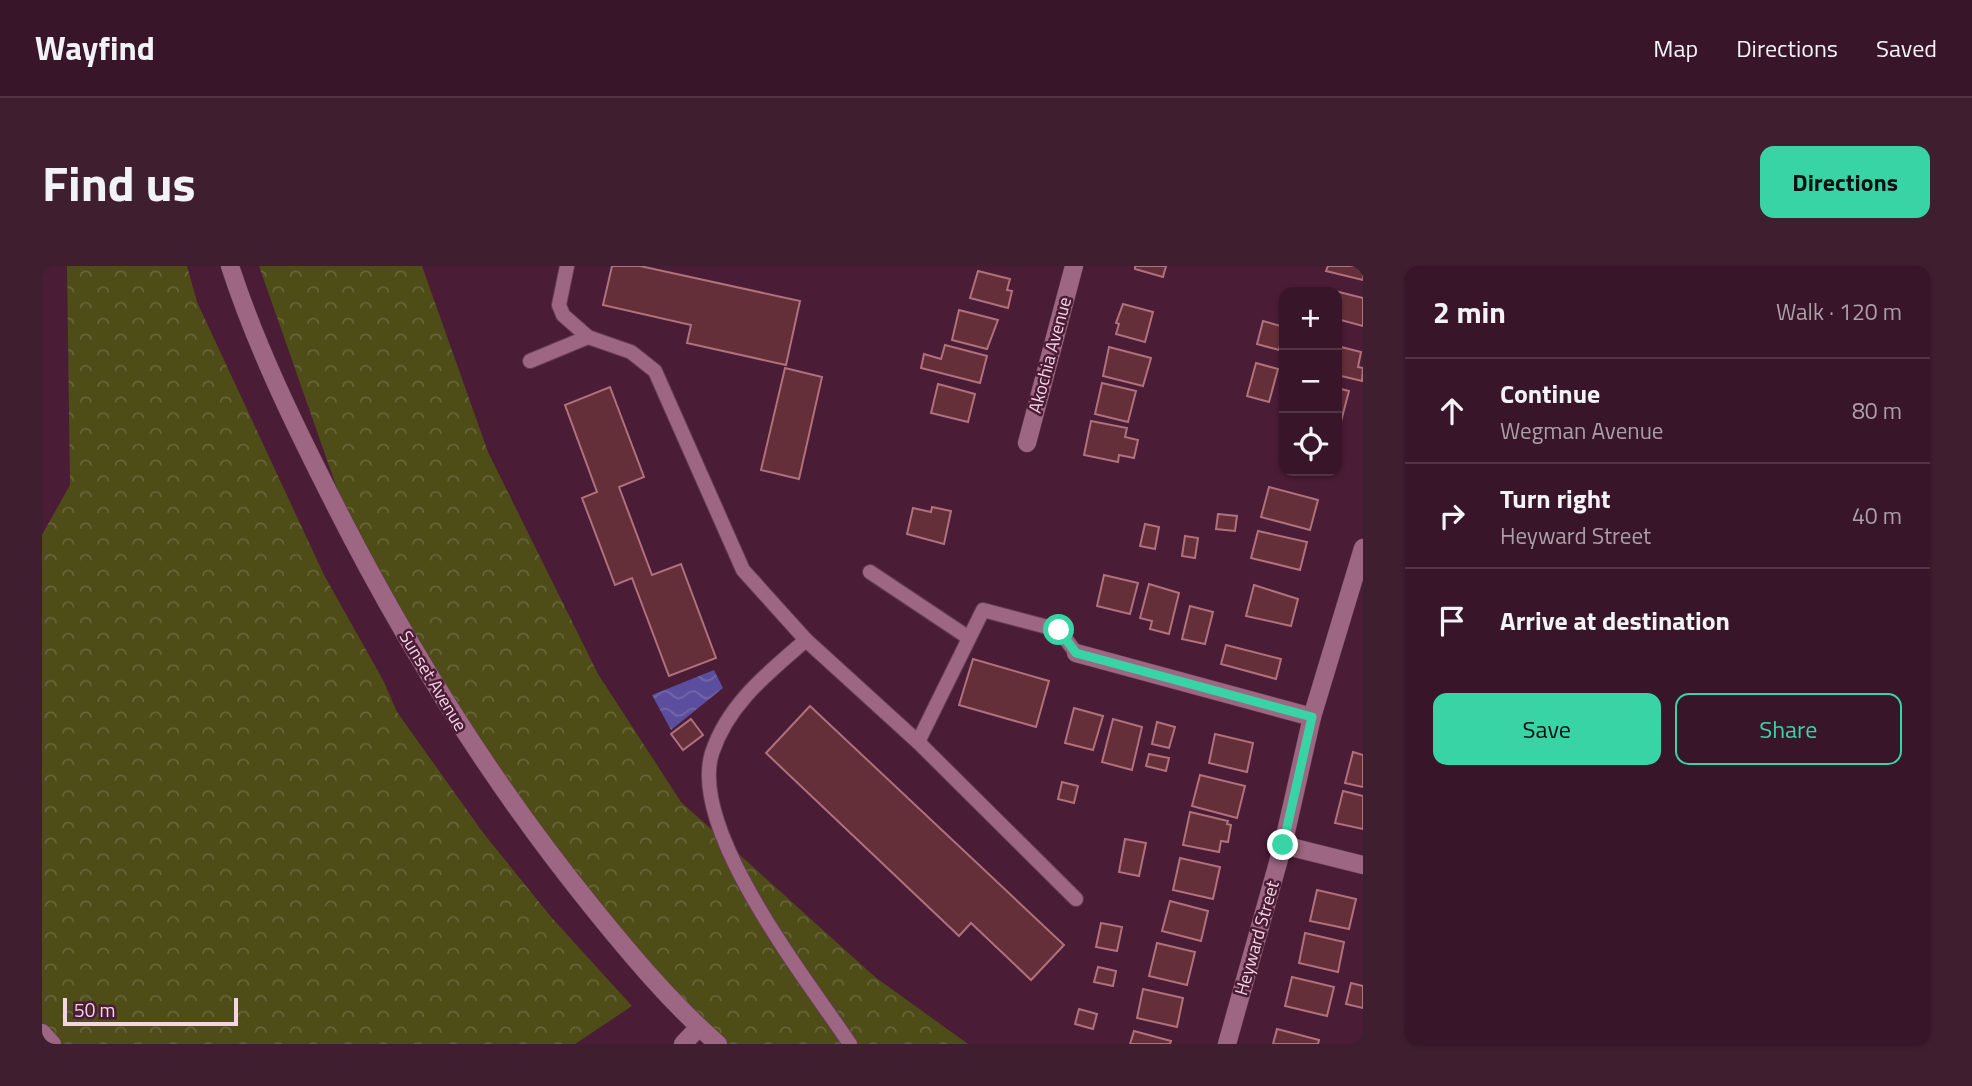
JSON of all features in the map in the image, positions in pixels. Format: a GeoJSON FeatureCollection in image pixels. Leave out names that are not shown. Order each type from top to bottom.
{"type":"FeatureCollection","features":[{"type":"Feature","properties":{"kind":"street","name":"Sunset Avenue"},"geometry":{"type":"LineString","coordinates":[[230,266],[289,414],[360,554],[417,658],[481,759],[551,855],[619,939],[699,1027],[718,1044]]}},
{"type":"Feature","properties":{"kind":"street","name":"Akochia Avenue"},"geometry":{"type":"LineString","coordinates":[[1027,443],[1074,266]]}},
{"type":"Feature","properties":{"kind":"street","name":"Heyward Street"},"geometry":{"type":"LineString","coordinates":[[1227,1044],[1283,845],[1312,717],[1359,576],[1363,548]]}},
{"type":"Feature","properties":{"kind":"street"},"geometry":{"type":"LineString","coordinates":[[1076,653],[1312,717]]}},
{"type":"Feature","properties":{"kind":"street"},"geometry":{"type":"LineString","coordinates":[[1283,845],[1363,865]]}},
{"type":"Feature","properties":{"kind":"street"},"geometry":{"type":"LineString","coordinates":[[683,1044],[699,1027]]}},
{"type":"Feature","properties":{"kind":"street"},"geometry":{"type":"LineString","coordinates":[[42,1033],[52,1044]]}},
{"type":"Feature","properties":{"kind":"lane"},"geometry":{"type":"LineString","coordinates":[[567,266],[559,305],[563,315],[588,337],[631,352],[655,371],[743,569],[806,640],[918,742],[1076,899]]}},
{"type":"Feature","properties":{"kind":"lane"},"geometry":{"type":"LineString","coordinates":[[530,361],[588,337]]}},
{"type":"Feature","properties":{"kind":"lane"},"geometry":{"type":"LineString","coordinates":[[870,572],[969,638]]}},
{"type":"Feature","properties":{"kind":"lane"},"geometry":{"type":"LineString","coordinates":[[918,742],[982,610],[1059,630],[1076,653]]}},
{"type":"Feature","properties":{"kind":"lane"},"geometry":{"type":"LineString","coordinates":[[806,640],[755,684],[728,717],[711,755],[709,788],[722,838],[771,929],[850,1044]]}},
{"type":"Feature","properties":{"kind":"green space"},"geometry":{"type":"Polygon","coordinates":[[[67,266],[187,266],[197,302],[324,575],[383,680],[397,712],[484,834],[552,918],[632,1006],[575,1044],[42,1044],[42,535],[70,485],[67,266]]]}},
{"type":"Feature","properties":{"kind":"green space"},"geometry":{"type":"Polygon","coordinates":[[[259,266],[422,266],[488,452],[598,674],[681,802],[875,977],[968,1044],[718,1044],[551,855],[360,554],[259,266]]]}},
{"type":"Feature","properties":{"kind":"water"},"geometry":{"type":"Polygon","coordinates":[[[714,670],[723,688],[671,730],[652,695],[714,670]]]}},
{"type":"Feature","properties":{"kind":"building"},"geometry":{"type":"Polygon","coordinates":[[[612,266],[640,266],[800,301],[786,365],[687,343],[691,325],[603,305],[612,266]]]}},
{"type":"Feature","properties":{"kind":"building"},"geometry":{"type":"Polygon","coordinates":[[[1135,266],[1166,266],[1163,277],[1135,269],[1135,266]]]}},
{"type":"Feature","properties":{"kind":"building"},"geometry":{"type":"Polygon","coordinates":[[[1328,266],[1363,266],[1363,280],[1326,271],[1328,266]]]}},
{"type":"Feature","properties":{"kind":"building"},"geometry":{"type":"Polygon","coordinates":[[[978,271],[1010,279],[1007,290],[1012,291],[1008,308],[970,298],[978,271]]]}},
{"type":"Feature","properties":{"kind":"building"},"geometry":{"type":"Polygon","coordinates":[[[1342,293],[1363,298],[1363,326],[1342,320],[1342,293]]]}},
{"type":"Feature","properties":{"kind":"building"},"geometry":{"type":"Polygon","coordinates":[[[1123,304],[1153,312],[1145,342],[1116,334],[1119,324],[1116,323],[1123,304]]]}},
{"type":"Feature","properties":{"kind":"building"},"geometry":{"type":"Polygon","coordinates":[[[959,310],[998,320],[987,349],[952,340],[959,310]]]}},
{"type":"Feature","properties":{"kind":"building"},"geometry":{"type":"Polygon","coordinates":[[[1263,321],[1279,326],[1279,350],[1257,344],[1263,321]]]}},
{"type":"Feature","properties":{"kind":"building"},"geometry":{"type":"Polygon","coordinates":[[[945,345],[987,356],[980,383],[921,368],[924,354],[941,359],[945,345]]]}},
{"type":"Feature","properties":{"kind":"building"},"geometry":{"type":"Polygon","coordinates":[[[1109,347],[1151,358],[1143,386],[1103,376],[1109,347]]]}},
{"type":"Feature","properties":{"kind":"building"},"geometry":{"type":"Polygon","coordinates":[[[1342,347],[1361,352],[1358,367],[1363,368],[1362,381],[1342,376],[1342,347]]]}},
{"type":"Feature","properties":{"kind":"building"},"geometry":{"type":"Polygon","coordinates":[[[1256,363],[1278,369],[1269,402],[1247,396],[1256,363]]]}},
{"type":"Feature","properties":{"kind":"building"},"geometry":{"type":"Polygon","coordinates":[[[785,368],[822,377],[799,479],[761,470],[785,368]]]}},
{"type":"Feature","properties":{"kind":"building"},"geometry":{"type":"Polygon","coordinates":[[[1102,383],[1136,391],[1128,422],[1095,414],[1102,383]]]}},
{"type":"Feature","properties":{"kind":"building"},"geometry":{"type":"Polygon","coordinates":[[[938,384],[975,394],[968,422],[931,413],[938,384]]]}},
{"type":"Feature","properties":{"kind":"building"},"geometry":{"type":"Polygon","coordinates":[[[610,387],[644,477],[619,487],[652,575],[681,564],[716,658],[669,676],[632,578],[615,585],[582,498],[597,492],[565,405],[610,387]]]}},
{"type":"Feature","properties":{"kind":"building"},"geometry":{"type":"Polygon","coordinates":[[[1342,389],[1349,391],[1342,417],[1342,389]]]}},
{"type":"Feature","properties":{"kind":"building"},"geometry":{"type":"Polygon","coordinates":[[[1091,421],[1127,428],[1125,437],[1138,440],[1134,458],[1119,455],[1118,462],[1084,455],[1091,421]]]}},
{"type":"Feature","properties":{"kind":"building"},"geometry":{"type":"Polygon","coordinates":[[[1269,487],[1318,500],[1310,530],[1261,517],[1269,487]]]}},
{"type":"Feature","properties":{"kind":"building"},"geometry":{"type":"Polygon","coordinates":[[[932,507],[951,511],[944,544],[907,534],[913,508],[931,512],[932,507]]]}},
{"type":"Feature","properties":{"kind":"building"},"geometry":{"type":"Polygon","coordinates":[[[1218,514],[1237,516],[1235,531],[1216,529],[1218,514]]]}},
{"type":"Feature","properties":{"kind":"building"},"geometry":{"type":"Polygon","coordinates":[[[1145,524],[1159,527],[1155,549],[1140,546],[1145,524]]]}},
{"type":"Feature","properties":{"kind":"building"},"geometry":{"type":"Polygon","coordinates":[[[1258,531],[1307,542],[1300,570],[1251,558],[1258,531]]]}},
{"type":"Feature","properties":{"kind":"building"},"geometry":{"type":"Polygon","coordinates":[[[1185,536],[1198,538],[1195,558],[1182,556],[1185,536]]]}},
{"type":"Feature","properties":{"kind":"building"},"geometry":{"type":"Polygon","coordinates":[[[1104,575],[1138,583],[1130,614],[1097,606],[1104,575]]]}},
{"type":"Feature","properties":{"kind":"building"},"geometry":{"type":"Polygon","coordinates":[[[1149,584],[1179,593],[1169,634],[1150,629],[1152,621],[1140,618],[1149,584]]]}},
{"type":"Feature","properties":{"kind":"building"},"geometry":{"type":"Polygon","coordinates":[[[1254,585],[1298,599],[1291,626],[1246,616],[1254,585]]]}},
{"type":"Feature","properties":{"kind":"building"},"geometry":{"type":"Polygon","coordinates":[[[1190,606],[1213,612],[1205,644],[1182,639],[1190,606]]]}},
{"type":"Feature","properties":{"kind":"building"},"geometry":{"type":"Polygon","coordinates":[[[1226,645],[1281,659],[1276,679],[1221,664],[1226,645]]]}},
{"type":"Feature","properties":{"kind":"building"},"geometry":{"type":"Polygon","coordinates":[[[973,659],[1049,681],[1036,727],[959,705],[973,659]]]}},
{"type":"Feature","properties":{"kind":"building"},"geometry":{"type":"Polygon","coordinates":[[[810,706],[1064,945],[1031,980],[971,923],[959,936],[766,753],[810,706]]]}},
{"type":"Feature","properties":{"kind":"building"},"geometry":{"type":"Polygon","coordinates":[[[1074,708],[1103,716],[1093,750],[1065,743],[1074,708]]]}},
{"type":"Feature","properties":{"kind":"building"},"geometry":{"type":"Polygon","coordinates":[[[691,719],[703,735],[683,750],[671,734],[691,719]]]}},
{"type":"Feature","properties":{"kind":"building"},"geometry":{"type":"Polygon","coordinates":[[[1113,719],[1142,727],[1132,770],[1102,762],[1113,719]]]}},
{"type":"Feature","properties":{"kind":"building"},"geometry":{"type":"Polygon","coordinates":[[[1157,722],[1175,727],[1169,748],[1152,744],[1157,722]]]}},
{"type":"Feature","properties":{"kind":"building"},"geometry":{"type":"Polygon","coordinates":[[[1215,734],[1253,743],[1247,772],[1209,763],[1215,734]]]}},
{"type":"Feature","properties":{"kind":"building"},"geometry":{"type":"Polygon","coordinates":[[[1353,752],[1363,755],[1363,787],[1345,783],[1353,752]]]}},
{"type":"Feature","properties":{"kind":"building"},"geometry":{"type":"Polygon","coordinates":[[[1149,754],[1169,758],[1166,771],[1146,766],[1149,754]]]}},
{"type":"Feature","properties":{"kind":"building"},"geometry":{"type":"Polygon","coordinates":[[[1200,775],[1245,786],[1237,818],[1192,806],[1200,775]]]}},
{"type":"Feature","properties":{"kind":"building"},"geometry":{"type":"Polygon","coordinates":[[[1062,782],[1078,786],[1074,803],[1058,799],[1062,782]]]}},
{"type":"Feature","properties":{"kind":"building"},"geometry":{"type":"Polygon","coordinates":[[[1343,791],[1363,796],[1363,829],[1335,823],[1343,791]]]}},
{"type":"Feature","properties":{"kind":"building"},"geometry":{"type":"Polygon","coordinates":[[[1190,812],[1228,821],[1227,824],[1231,825],[1228,842],[1221,841],[1219,852],[1183,845],[1190,812]]]}},
{"type":"Feature","properties":{"kind":"building"},"geometry":{"type":"Polygon","coordinates":[[[1125,839],[1146,843],[1139,876],[1119,872],[1125,839]]]}},
{"type":"Feature","properties":{"kind":"building"},"geometry":{"type":"Polygon","coordinates":[[[1180,858],[1220,867],[1213,899],[1173,890],[1180,858]]]}},
{"type":"Feature","properties":{"kind":"building"},"geometry":{"type":"Polygon","coordinates":[[[1317,890],[1356,899],[1349,929],[1310,921],[1317,890]]]}},
{"type":"Feature","properties":{"kind":"building"},"geometry":{"type":"Polygon","coordinates":[[[1170,901],[1208,911],[1201,941],[1162,931],[1170,901]]]}},
{"type":"Feature","properties":{"kind":"building"},"geometry":{"type":"Polygon","coordinates":[[[1101,923],[1122,927],[1117,951],[1096,947],[1101,923]]]}},
{"type":"Feature","properties":{"kind":"building"},"geometry":{"type":"Polygon","coordinates":[[[1305,933],[1344,942],[1338,972],[1299,963],[1305,933]]]}},
{"type":"Feature","properties":{"kind":"building"},"geometry":{"type":"Polygon","coordinates":[[[1157,943],[1195,952],[1187,985],[1149,976],[1157,943]]]}},
{"type":"Feature","properties":{"kind":"building"},"geometry":{"type":"Polygon","coordinates":[[[1098,967],[1116,971],[1113,986],[1094,982],[1098,967]]]}},
{"type":"Feature","properties":{"kind":"building"},"geometry":{"type":"Polygon","coordinates":[[[1292,977],[1334,987],[1327,1016],[1285,1006],[1292,977]]]}},
{"type":"Feature","properties":{"kind":"building"},"geometry":{"type":"Polygon","coordinates":[[[1351,983],[1363,986],[1363,1008],[1346,1004],[1351,983]]]}},
{"type":"Feature","properties":{"kind":"building"},"geometry":{"type":"Polygon","coordinates":[[[1143,989],[1183,998],[1177,1027],[1137,1018],[1143,989]]]}},
{"type":"Feature","properties":{"kind":"building"},"geometry":{"type":"Polygon","coordinates":[[[1079,1009],[1097,1014],[1093,1029],[1075,1024],[1079,1009]]]}},
{"type":"Feature","properties":{"kind":"building"},"geometry":{"type":"Polygon","coordinates":[[[1277,1029],[1319,1040],[1318,1044],[1273,1044],[1277,1029]]]}},
{"type":"Feature","properties":{"kind":"building"},"geometry":{"type":"Polygon","coordinates":[[[1134,1031],[1171,1041],[1170,1044],[1130,1044],[1134,1031]]]}},
{"type":"Feature","properties":{"kind":"route"},"geometry":{"type":"LineString","coordinates":[[1059,630],[1076,653],[1312,717],[1283,845]]}}]}
